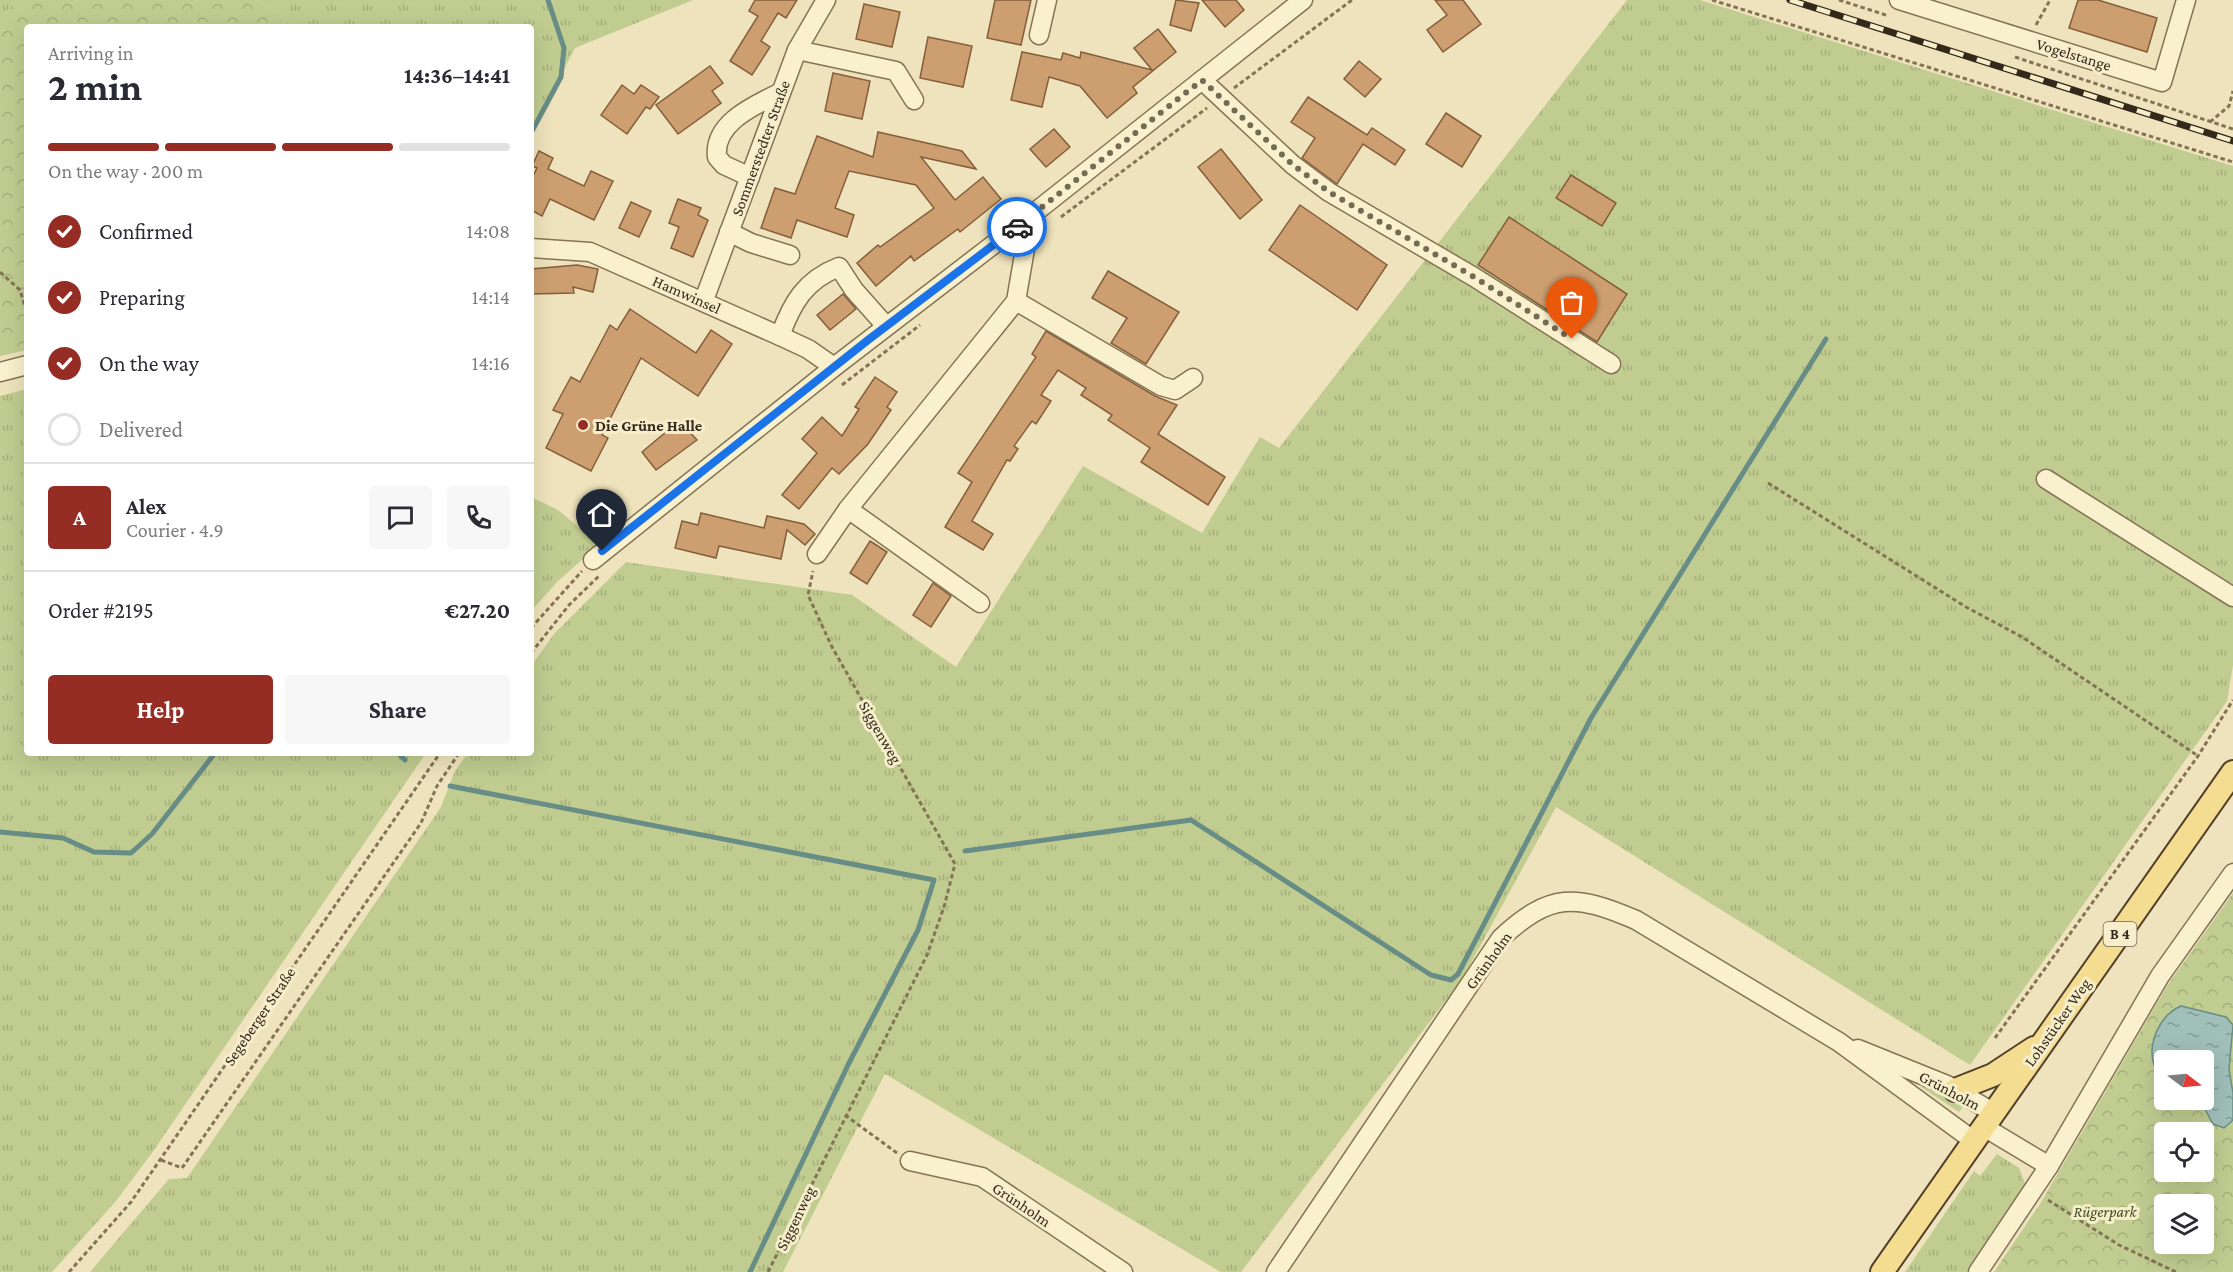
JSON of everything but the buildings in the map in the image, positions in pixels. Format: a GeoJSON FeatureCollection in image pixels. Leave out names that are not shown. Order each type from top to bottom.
{"type":"FeatureCollection","features":[{"type":"Feature","properties":{"kind":"main road","name":"Lohstücker Weg"},"geometry":{"type":"LineString","coordinates":[[1882,1272],[2233,772]]}},
{"type":"Feature","properties":{"kind":"main road"},"geometry":{"type":"LineString","coordinates":[[1955,1090],[1993,1075],[2045,1040]]}},
{"type":"Feature","properties":{"kind":"street","name":"Sommerstedter Straße"},"geometry":{"type":"LineString","coordinates":[[704,300],[797,50],[826,0]]}},
{"type":"Feature","properties":{"kind":"street"},"geometry":{"type":"LineString","coordinates":[[1039,35],[1047,0]]}},
{"type":"Feature","properties":{"kind":"street"},"geometry":{"type":"LineString","coordinates":[[598,567],[834,367],[1024,221],[1303,0]]}},
{"type":"Feature","properties":{"kind":"street","name":"Vogelstange"},"geometry":{"type":"LineString","coordinates":[[1900,5],[2028,40],[2162,82],[2186,0]]}},
{"type":"Feature","properties":{"kind":"street"},"geometry":{"type":"LineString","coordinates":[[797,50],[896,71],[914,100]]}},
{"type":"Feature","properties":{"kind":"street"},"geometry":{"type":"LineString","coordinates":[[1202,80],[1293,165],[1329,192],[1474,277],[1611,364]]}},
{"type":"Feature","properties":{"kind":"street"},"geometry":{"type":"LineString","coordinates":[[750,177],[724,165],[717,157],[717,142],[731,122],[747,110],[781,92]]}},
{"type":"Feature","properties":{"kind":"street"},"geometry":{"type":"LineString","coordinates":[[817,554],[848,508],[1016,301],[1026,243],[1024,221]]}},
{"type":"Feature","properties":{"kind":"street"},"geometry":{"type":"LineString","coordinates":[[729,232],[751,243],[790,255]]}},
{"type":"Feature","properties":{"kind":"street","name":"Hamwinsel"},"geometry":{"type":"LineString","coordinates":[[534,248],[590,252],[704,300],[808,349],[834,367]]}},
{"type":"Feature","properties":{"kind":"street"},"geometry":{"type":"LineString","coordinates":[[780,336],[803,290],[816,277],[839,267],[854,290],[886,326]]}},
{"type":"Feature","properties":{"kind":"street"},"geometry":{"type":"LineString","coordinates":[[1016,301],[1161,386],[1175,390],[1192,378]]}},
{"type":"Feature","properties":{"kind":"street"},"geometry":{"type":"LineString","coordinates":[[0,372],[24,366]]}},
{"type":"Feature","properties":{"kind":"street"},"geometry":{"type":"LineString","coordinates":[[2046,479],[2233,597]]}},
{"type":"Feature","properties":{"kind":"street"},"geometry":{"type":"LineString","coordinates":[[848,508],[980,603]]}},
{"type":"Feature","properties":{"kind":"street"},"geometry":{"type":"LineString","coordinates":[[1978,1272],[2034,1191],[2160,976],[2233,873]]}},
{"type":"Feature","properties":{"kind":"street","name":"Grünholm"},"geometry":{"type":"LineString","coordinates":[[1276,1272],[1501,938],[1525,915],[1546,905],[1583,902],[1609,908],[1636,920],[1984,1127]]}},
{"type":"Feature","properties":{"kind":"street","name":"Grünholm"},"geometry":{"type":"LineString","coordinates":[[1839,1042],[1901,1065],[1955,1090],[1984,1127]]}},
{"type":"Feature","properties":{"kind":"street"},"geometry":{"type":"LineString","coordinates":[[1984,1127],[2049,1166]]}},
{"type":"Feature","properties":{"kind":"street","name":"Grünholm"},"geometry":{"type":"LineString","coordinates":[[910,1161],[982,1177],[1123,1272]]}},
{"type":"Feature","properties":{"kind":"path"},"geometry":{"type":"LineString","coordinates":[[1054,222],[1352,0]]}},
{"type":"Feature","properties":{"kind":"path"},"geometry":{"type":"LineString","coordinates":[[1712,0],[2233,162]]}},
{"type":"Feature","properties":{"kind":"path"},"geometry":{"type":"LineString","coordinates":[[1839,0],[1900,5]]}},
{"type":"Feature","properties":{"kind":"path"},"geometry":{"type":"LineString","coordinates":[[2028,40],[2050,0]]}},
{"type":"Feature","properties":{"kind":"path"},"geometry":{"type":"LineString","coordinates":[[2006,54],[2233,129]]}},
{"type":"Feature","properties":{"kind":"path"},"geometry":{"type":"LineString","coordinates":[[2210,122],[2229,106],[2233,91]]}},
{"type":"Feature","properties":{"kind":"path"},"geometry":{"type":"LineString","coordinates":[[0,272],[20,290],[24,303]]}},
{"type":"Feature","properties":{"kind":"path"},"geometry":{"type":"LineString","coordinates":[[839,387],[923,323]]}},
{"type":"Feature","properties":{"kind":"path"},"geometry":{"type":"LineString","coordinates":[[1768,483],[1966,607],[2022,637],[2198,756]]}},
{"type":"Feature","properties":{"kind":"path","name":"Siggenweg"},"geometry":{"type":"LineString","coordinates":[[768,1272],[927,955],[944,907],[955,864],[832,647],[808,596],[817,554]]}},
{"type":"Feature","properties":{"kind":"path"},"geometry":{"type":"LineString","coordinates":[[534,624],[564,588],[598,567]]}},
{"type":"Feature","properties":{"kind":"path"},"geometry":{"type":"LineString","coordinates":[[534,649],[598,567]]}},
{"type":"Feature","properties":{"kind":"path"},"geometry":{"type":"LineString","coordinates":[[1995,1038],[2198,756],[2233,700]]}},
{"type":"Feature","properties":{"kind":"path","name":"Segeberger Straße"},"geometry":{"type":"LineString","coordinates":[[69,1272],[132,1202],[438,756]]}},
{"type":"Feature","properties":{"kind":"path"},"geometry":{"type":"LineString","coordinates":[[161,1160],[182,1168],[421,823],[437,786],[457,756]]}},
{"type":"Feature","properties":{"kind":"path"},"geometry":{"type":"LineString","coordinates":[[845,1115],[879,1142],[910,1161]]}},
{"type":"Feature","properties":{"kind":"path"},"geometry":{"type":"LineString","coordinates":[[2034,1191],[2119,1245],[2176,1272]]}},
{"type":"Feature","properties":{"kind":"green space"},"geometry":{"type":"Polygon","coordinates":[[[0,0],[16,0],[0,19],[0,0]]]}},
{"type":"Feature","properties":{"kind":"green space"},"geometry":{"type":"Polygon","coordinates":[[[16,0],[257,0],[292,24],[24,24],[24,351],[0,356],[0,19],[16,0]]]}},
{"type":"Feature","properties":{"kind":"green space"},"geometry":{"type":"Polygon","coordinates":[[[257,0],[693,0],[575,48],[534,126],[534,24],[292,24],[257,0]]]}},
{"type":"Feature","properties":{"kind":"green space"},"geometry":{"type":"Polygon","coordinates":[[[1627,0],[1700,0],[2233,166],[2233,665],[2227,701],[1970,1065],[1556,807],[1462,979],[1241,1272],[1221,1272],[885,1074],[783,1272],[90,1272],[169,1179],[187,1178],[441,807],[455,771],[466,756],[534,756],[534,662],[555,633],[626,562],[852,595],[956,667],[1083,466],[1202,533],[1260,437],[1279,448],[1627,0]]]}},
{"type":"Feature","properties":{"kind":"green space"},"geometry":{"type":"Polygon","coordinates":[[[24,390],[24,756],[424,756],[154,1150],[116,1201],[52,1272],[0,1272],[0,396],[24,390]]]}},
{"type":"Feature","properties":{"kind":"green space"},"geometry":{"type":"Polygon","coordinates":[[[534,498],[558,510],[593,539],[594,549],[558,581],[534,608],[534,498]]]}},
{"type":"Feature","properties":{"kind":"green space","name":"Rügerpark"},"geometry":{"type":"Polygon","coordinates":[[[2233,893],[2233,1025],[2170,1011],[2152,1042],[2154,1110],[2205,1110],[2212,1122],[2154,1122],[2154,1182],[2214,1182],[2214,1124],[2224,1128],[2233,1120],[2233,1272],[1994,1272],[2040,1204],[2167,986],[2233,893]]]}},
{"type":"Feature","properties":{"kind":"green space"},"geometry":{"type":"Polygon","coordinates":[[[2233,1025],[2233,1093],[2229,1069],[2233,1025]]]}},
{"type":"Feature","properties":{"kind":"green space"},"geometry":{"type":"Polygon","coordinates":[[[1923,1085],[1955,1098],[1963,1107],[1959,1112],[1921,1087],[1923,1085]]]}},
{"type":"Feature","properties":{"kind":"green space"},"geometry":{"type":"Polygon","coordinates":[[[1997,1154],[2019,1168],[2025,1184],[2022,1194],[1970,1272],[1905,1272],[1974,1171],[1980,1176],[1997,1154]]]}},
{"type":"Feature","properties":{"kind":"water"},"geometry":{"type":"Polygon","coordinates":[[[2181,1006],[2226,1017],[2233,1025],[2229,1069],[2233,1093],[2233,1120],[2224,1128],[2214,1124],[2205,1110],[2214,1110],[2214,1050],[2154,1050],[2154,1065],[2152,1048],[2154,1039],[2161,1023],[2181,1006]]]}},
{"type":"Feature","properties":{"kind":"waterway"},"geometry":{"type":"LineString","coordinates":[[534,127],[561,77],[564,48],[548,0]]}},
{"type":"Feature","properties":{"kind":"waterway"},"geometry":{"type":"LineString","coordinates":[[965,851],[1191,820],[1431,975],[1451,980],[1458,974],[1591,718],[1826,339]]}},
{"type":"Feature","properties":{"kind":"waterway"},"geometry":{"type":"LineString","coordinates":[[0,832],[63,838],[94,852],[131,853],[152,834],[213,756]]}},
{"type":"Feature","properties":{"kind":"waterway"},"geometry":{"type":"LineString","coordinates":[[401,756],[405,760]]}},
{"type":"Feature","properties":{"kind":"waterway"},"geometry":{"type":"LineString","coordinates":[[450,786],[934,880],[918,930],[849,1063],[750,1272]]}},
{"type":"Feature","properties":{"kind":"railway"},"geometry":{"type":"LineString","coordinates":[[1790,0],[2233,141]]}},
{"type":"Feature","properties":{"kind":"way so far"},"geometry":{"type":"LineString","coordinates":[[1017,227],[1202,80],[1293,165],[1329,192],[1474,277],[1572,339]]}},
{"type":"Feature","properties":{"kind":"place","name":"Die Grüne Halle"},"geometry":{"type":"Point","coordinates":[583,425]}},
{"type":"Feature","properties":{"kind":"route"},"geometry":{"type":"LineString","coordinates":[[602,551],[868,340],[1017,227]]}}]}
